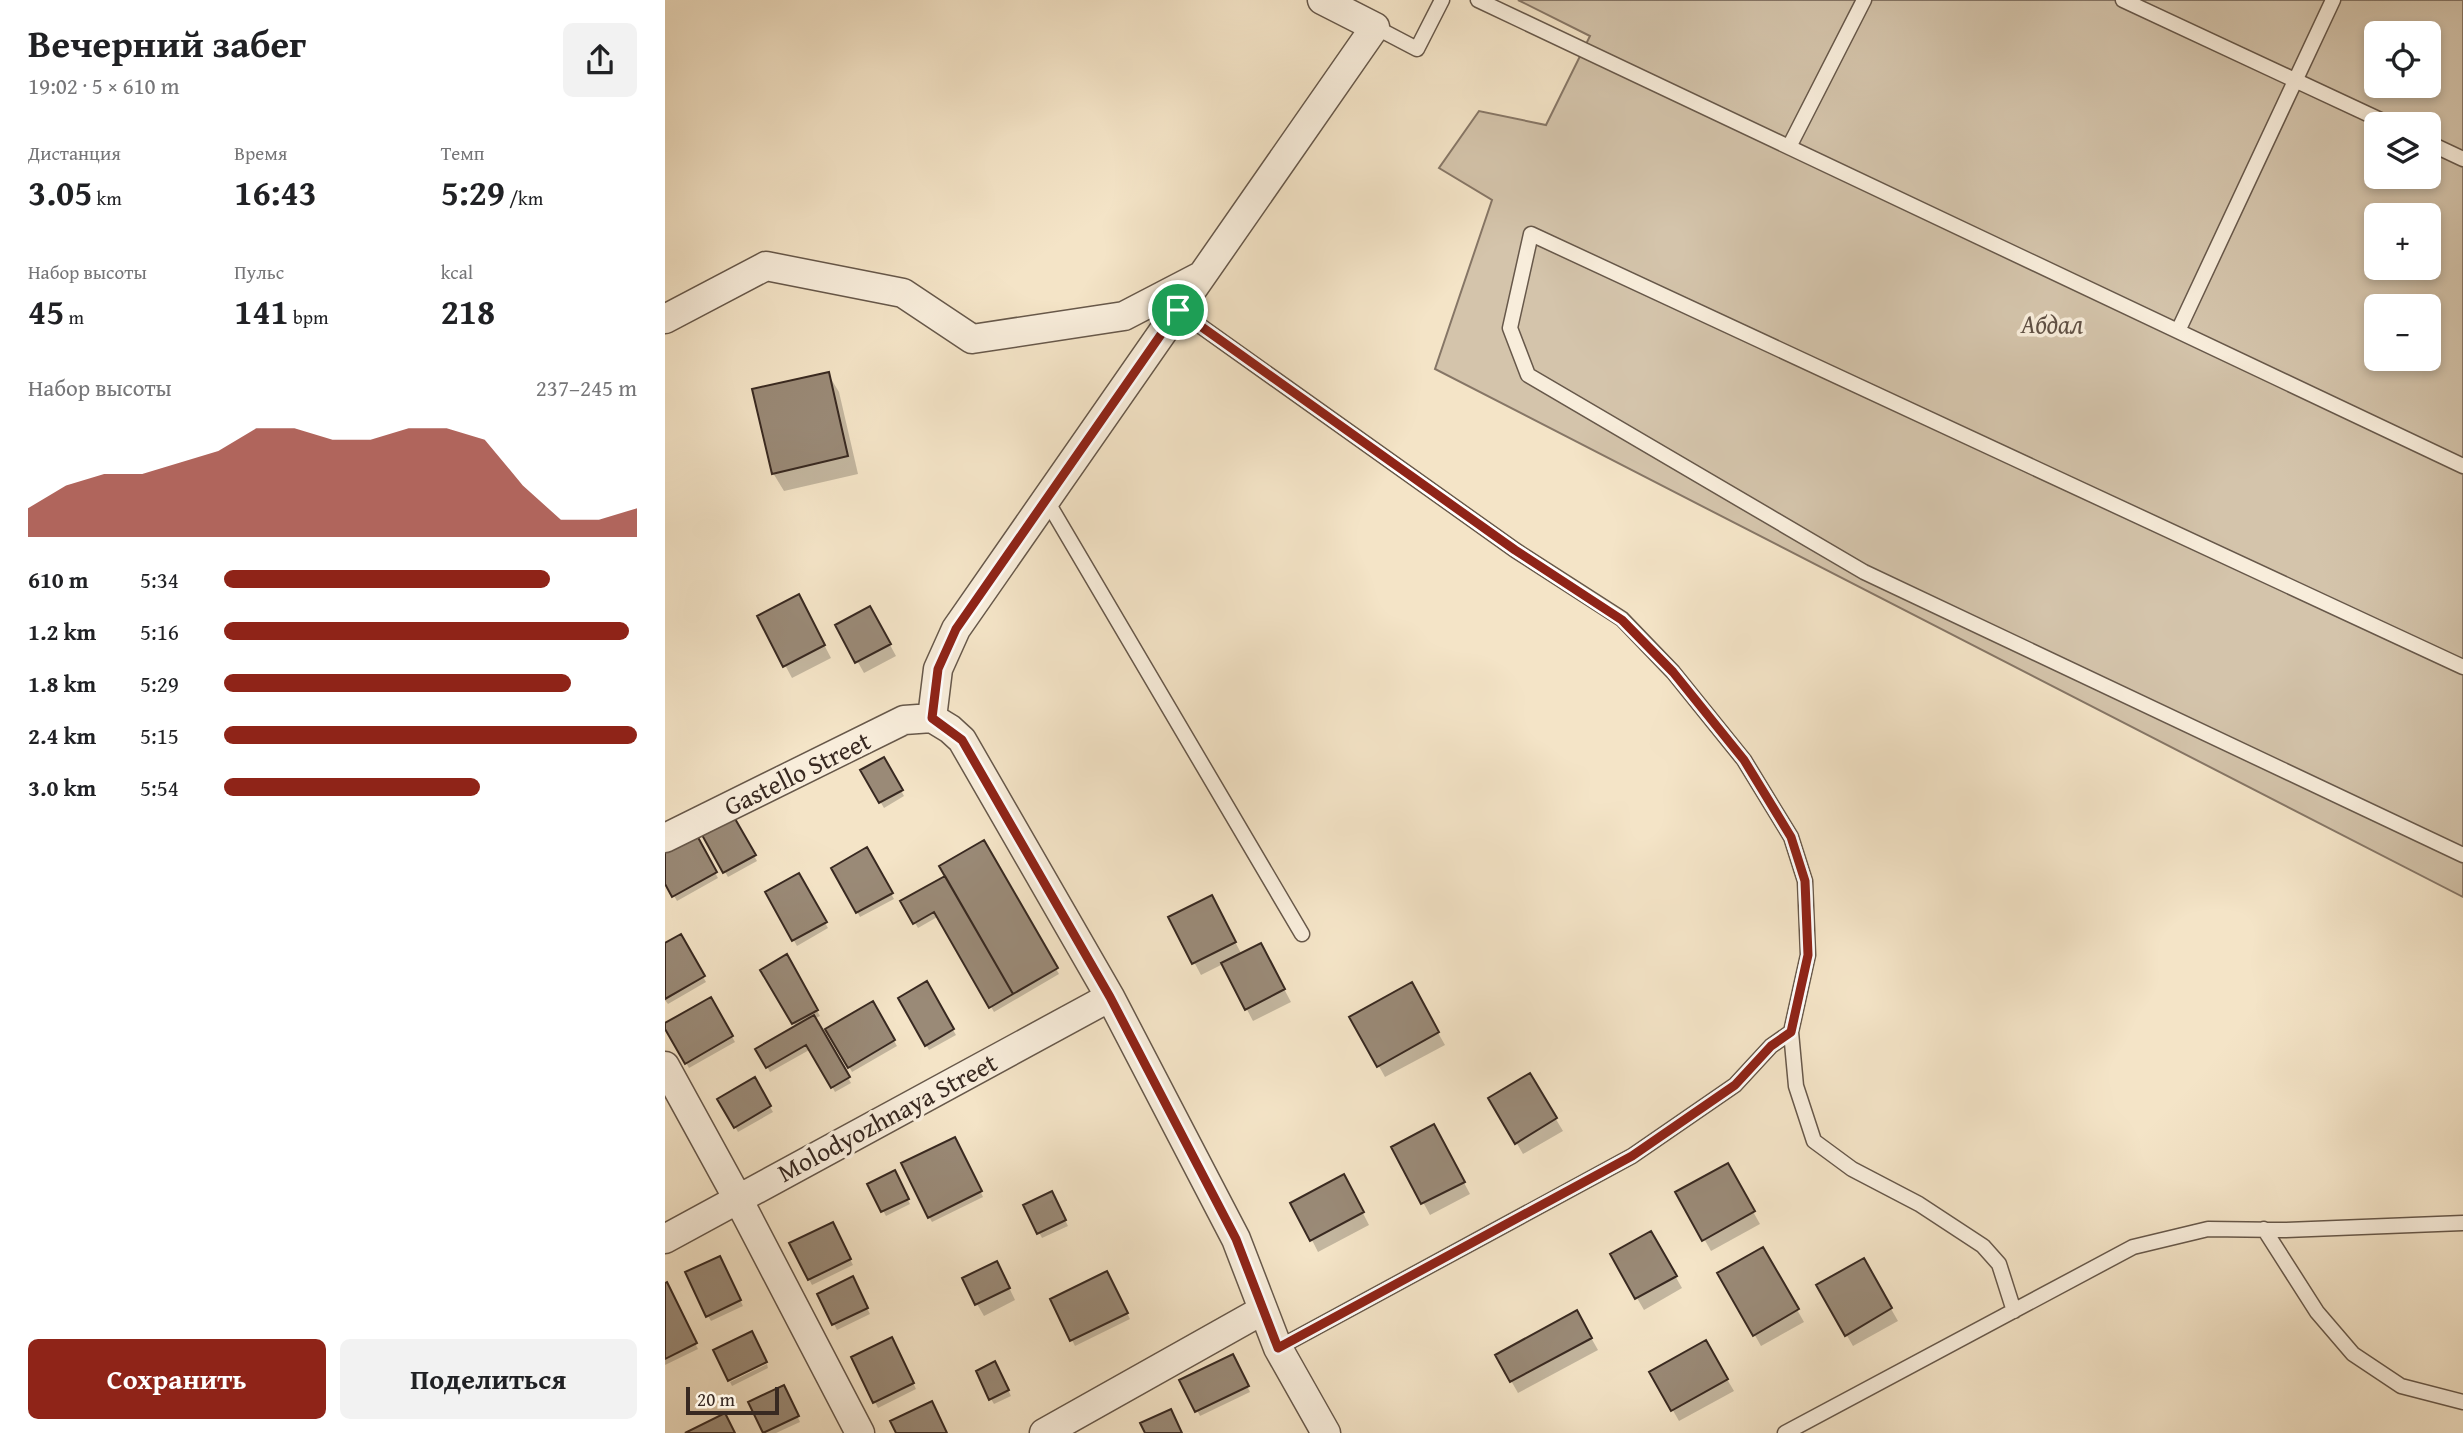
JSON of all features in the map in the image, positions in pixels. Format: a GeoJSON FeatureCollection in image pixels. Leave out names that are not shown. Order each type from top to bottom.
{"type":"FeatureCollection","features":[{"type":"Feature","properties":{"kind":"street"},"geometry":{"type":"LineString","coordinates":[[1322,0],[1375,27],[956,629],[938,669],[932,718],[962,740],[1110,997],[1236,1239],[1278,1348],[1326,1433]]}},
{"type":"Feature","properties":{"kind":"street"},"geometry":{"type":"LineString","coordinates":[[665,319],[766,266],[904,293],[972,339],[1124,316],[1205,274]]}},
{"type":"Feature","properties":{"kind":"street","name":"Gastello Street"},"geometry":{"type":"LineString","coordinates":[[665,838],[904,720],[932,718]]}},
{"type":"Feature","properties":{"kind":"street","name":"Molodyozhnaya Street"},"geometry":{"type":"LineString","coordinates":[[665,1239],[1110,997]]}},
{"type":"Feature","properties":{"kind":"street"},"geometry":{"type":"LineString","coordinates":[[665,1066],[860,1433]]}},
{"type":"Feature","properties":{"kind":"street"},"geometry":{"type":"LineString","coordinates":[[1044,1433],[1263,1310]]}},
{"type":"Feature","properties":{"kind":"lane"},"geometry":{"type":"LineString","coordinates":[[1375,27],[1417,49],[1442,0]]}},
{"type":"Feature","properties":{"kind":"lane"},"geometry":{"type":"LineString","coordinates":[[1478,0],[2463,466]]}},
{"type":"Feature","properties":{"kind":"lane"},"geometry":{"type":"LineString","coordinates":[[1789,147],[1864,0]]}},
{"type":"Feature","properties":{"kind":"lane"},"geometry":{"type":"LineString","coordinates":[[2123,0],[2364,112]]}},
{"type":"Feature","properties":{"kind":"lane"},"geometry":{"type":"LineString","coordinates":[[2178,331],[2333,0]]}},
{"type":"Feature","properties":{"kind":"lane"},"geometry":{"type":"LineString","coordinates":[[2441,149],[2463,159]]}},
{"type":"Feature","properties":{"kind":"lane"},"geometry":{"type":"LineString","coordinates":[[2463,667],[1531,234],[1510,328],[1528,375],[1864,572],[2463,855]]}},
{"type":"Feature","properties":{"kind":"lane"},"geometry":{"type":"LineString","coordinates":[[1178,310],[1515,550],[1622,620],[1673,672],[1744,760],[1791,837],[1805,881],[1808,955],[1791,1032],[1796,1086],[1814,1140],[1852,1169],[1919,1204],[1983,1246],[1999,1264],[2014,1311]]}},
{"type":"Feature","properties":{"kind":"lane"},"geometry":{"type":"LineString","coordinates":[[1047,501],[1302,934]]}},
{"type":"Feature","properties":{"kind":"lane"},"geometry":{"type":"LineString","coordinates":[[1278,1348],[1632,1156],[1735,1085],[1771,1046],[1791,1032]]}},
{"type":"Feature","properties":{"kind":"lane"},"geometry":{"type":"LineString","coordinates":[[1785,1433],[2133,1247],[2208,1229],[2463,1223]]}},
{"type":"Feature","properties":{"kind":"lane"},"geometry":{"type":"LineString","coordinates":[[2264,1229],[2317,1312],[2353,1354],[2401,1386],[2463,1402]]}},
{"type":"Feature","properties":{"kind":"green space","name":"Абдал"},"geometry":{"type":"Polygon","coordinates":[[[1518,0],[2463,0],[2463,897],[1435,369],[1492,200],[1439,168],[1479,111],[1546,125],[1590,36],[1518,0]]]}},
{"type":"Feature","properties":{"kind":"building"},"geometry":{"type":"Polygon","coordinates":[[[829,372],[848,456],[772,474],[752,389],[829,372]]]}},
{"type":"Feature","properties":{"kind":"building"},"geometry":{"type":"Polygon","coordinates":[[[799,594],[825,645],[783,667],[757,616],[799,594]]]}},
{"type":"Feature","properties":{"kind":"building"},"geometry":{"type":"Polygon","coordinates":[[[870,606],[891,644],[855,663],[835,625],[870,606]]]}},
{"type":"Feature","properties":{"kind":"building"},"geometry":{"type":"Polygon","coordinates":[[[884,757],[903,790],[879,803],[860,770],[884,757]]]}},
{"type":"Feature","properties":{"kind":"building"},"geometry":{"type":"Polygon","coordinates":[[[734,817],[756,855],[723,873],[702,835],[734,817]]]}},
{"type":"Feature","properties":{"kind":"building"},"geometry":{"type":"Polygon","coordinates":[[[694,830],[717,872],[672,897],[665,884],[665,846],[694,830]]]}},
{"type":"Feature","properties":{"kind":"building"},"geometry":{"type":"Polygon","coordinates":[[[984,840],[1058,968],[1013,994],[939,866],[984,840]]]}},
{"type":"Feature","properties":{"kind":"building"},"geometry":{"type":"Polygon","coordinates":[[[867,847],[893,893],[856,913],[831,868],[867,847]]]}},
{"type":"Feature","properties":{"kind":"building"},"geometry":{"type":"Polygon","coordinates":[[[799,873],[827,922],[792,941],[765,892],[799,873]]]}},
{"type":"Feature","properties":{"kind":"building"},"geometry":{"type":"Polygon","coordinates":[[[945,876],[1013,994],[989,1008],[934,912],[913,924],[900,901],[945,876]]]}},
{"type":"Feature","properties":{"kind":"building"},"geometry":{"type":"Polygon","coordinates":[[[1212,895],[1236,942],[1192,964],[1168,917],[1212,895]]]}},
{"type":"Feature","properties":{"kind":"building"},"geometry":{"type":"Polygon","coordinates":[[[681,934],[705,976],[665,999],[665,943],[681,934]]]}},
{"type":"Feature","properties":{"kind":"building"},"geometry":{"type":"Polygon","coordinates":[[[1261,943],[1285,989],[1245,1010],[1221,963],[1261,943]]]}},
{"type":"Feature","properties":{"kind":"building"},"geometry":{"type":"Polygon","coordinates":[[[787,954],[818,1010],[792,1024],[760,970],[787,954]]]}},
{"type":"Feature","properties":{"kind":"building"},"geometry":{"type":"Polygon","coordinates":[[[927,981],[954,1029],[925,1046],[898,998],[927,981]]]}},
{"type":"Feature","properties":{"kind":"building"},"geometry":{"type":"Polygon","coordinates":[[[1412,982],[1439,1032],[1377,1067],[1349,1017],[1412,982]]]}},
{"type":"Feature","properties":{"kind":"building"},"geometry":{"type":"Polygon","coordinates":[[[711,997],[733,1036],[685,1064],[665,1029],[665,1023],[711,997]]]}},
{"type":"Feature","properties":{"kind":"building"},"geometry":{"type":"Polygon","coordinates":[[[873,1001],[895,1040],[848,1068],[825,1029],[873,1001]]]}},
{"type":"Feature","properties":{"kind":"building"},"geometry":{"type":"Polygon","coordinates":[[[814,1015],[850,1077],[831,1088],[806,1045],[766,1068],[755,1049],[814,1015]]]}},
{"type":"Feature","properties":{"kind":"building"},"geometry":{"type":"Polygon","coordinates":[[[1530,1073],[1557,1118],[1515,1144],[1488,1098],[1530,1073]]]}},
{"type":"Feature","properties":{"kind":"building"},"geometry":{"type":"Polygon","coordinates":[[[755,1077],[771,1106],[734,1128],[717,1099],[755,1077]]]}},
{"type":"Feature","properties":{"kind":"building"},"geometry":{"type":"Polygon","coordinates":[[[1434,1124],[1465,1182],[1421,1204],[1391,1147],[1434,1124]]]}},
{"type":"Feature","properties":{"kind":"building"},"geometry":{"type":"Polygon","coordinates":[[[955,1137],[982,1191],[928,1218],[901,1163],[955,1137]]]}},
{"type":"Feature","properties":{"kind":"building"},"geometry":{"type":"Polygon","coordinates":[[[1728,1163],[1755,1211],[1702,1241],[1675,1192],[1728,1163]]]}},
{"type":"Feature","properties":{"kind":"building"},"geometry":{"type":"Polygon","coordinates":[[[895,1170],[909,1199],[881,1212],[867,1184],[895,1170]]]}},
{"type":"Feature","properties":{"kind":"building"},"geometry":{"type":"Polygon","coordinates":[[[1344,1174],[1364,1212],[1310,1241],[1290,1203],[1344,1174]]]}},
{"type":"Feature","properties":{"kind":"building"},"geometry":{"type":"Polygon","coordinates":[[[1052,1191],[1066,1220],[1037,1234],[1023,1205],[1052,1191]]]}},
{"type":"Feature","properties":{"kind":"building"},"geometry":{"type":"Polygon","coordinates":[[[833,1222],[851,1259],[808,1280],[789,1243],[833,1222]]]}},
{"type":"Feature","properties":{"kind":"building"},"geometry":{"type":"Polygon","coordinates":[[[1651,1231],[1677,1276],[1635,1299],[1610,1254],[1651,1231]]]}},
{"type":"Feature","properties":{"kind":"building"},"geometry":{"type":"Polygon","coordinates":[[[1763,1247],[1799,1309],[1753,1336],[1717,1273],[1763,1247]]]}},
{"type":"Feature","properties":{"kind":"building"},"geometry":{"type":"Polygon","coordinates":[[[720,1256],[741,1300],[706,1317],[685,1272],[720,1256]]]}},
{"type":"Feature","properties":{"kind":"building"},"geometry":{"type":"Polygon","coordinates":[[[1864,1258],[1892,1308],[1845,1336],[1816,1285],[1864,1258]]]}},
{"type":"Feature","properties":{"kind":"building"},"geometry":{"type":"Polygon","coordinates":[[[997,1261],[1010,1288],[975,1305],[962,1278],[997,1261]]]}},
{"type":"Feature","properties":{"kind":"building"},"geometry":{"type":"Polygon","coordinates":[[[1107,1271],[1128,1313],[1070,1341],[1050,1299],[1107,1271]]]}},
{"type":"Feature","properties":{"kind":"building"},"geometry":{"type":"Polygon","coordinates":[[[853,1276],[868,1308],[832,1325],[817,1294],[853,1276]]]}},
{"type":"Feature","properties":{"kind":"building"},"geometry":{"type":"Polygon","coordinates":[[[667,1282],[697,1343],[665,1359],[665,1283],[667,1282]]]}},
{"type":"Feature","properties":{"kind":"building"},"geometry":{"type":"Polygon","coordinates":[[[1577,1310],[1592,1338],[1510,1382],[1495,1355],[1577,1310]]]}},
{"type":"Feature","properties":{"kind":"building"},"geometry":{"type":"Polygon","coordinates":[[[752,1331],[767,1362],[728,1381],[713,1350],[752,1331]]]}},
{"type":"Feature","properties":{"kind":"building"},"geometry":{"type":"Polygon","coordinates":[[[892,1337],[914,1383],[873,1403],[851,1357],[892,1337]]]}},
{"type":"Feature","properties":{"kind":"building"},"geometry":{"type":"Polygon","coordinates":[[[1706,1340],[1728,1379],[1671,1411],[1649,1372],[1706,1340]]]}},
{"type":"Feature","properties":{"kind":"building"},"geometry":{"type":"Polygon","coordinates":[[[1233,1354],[1249,1386],[1195,1412],[1179,1380],[1233,1354]]]}},
{"type":"Feature","properties":{"kind":"building"},"geometry":{"type":"Polygon","coordinates":[[[995,1361],[1009,1390],[989,1400],[976,1371],[995,1361]]]}},
{"type":"Feature","properties":{"kind":"building"},"geometry":{"type":"Polygon","coordinates":[[[784,1385],[799,1416],[763,1433],[748,1402],[784,1385]]]}},
{"type":"Feature","properties":{"kind":"building"},"geometry":{"type":"Polygon","coordinates":[[[932,1401],[947,1433],[896,1433],[890,1421],[932,1401]]]}},
{"type":"Feature","properties":{"kind":"building"},"geometry":{"type":"Polygon","coordinates":[[[1171,1409],[1182,1433],[1145,1433],[1140,1423],[1171,1409]]]}},
{"type":"Feature","properties":{"kind":"building"},"geometry":{"type":"Polygon","coordinates":[[[725,1413],[735,1433],[685,1433],[725,1413]]]}},
{"type":"Feature","properties":{"kind":"route"},"geometry":{"type":"LineString","coordinates":[[1178,310],[1515,550],[1622,620],[1673,672],[1744,760],[1791,837],[1805,881],[1808,955],[1791,1032],[1771,1046],[1735,1085],[1632,1156],[1278,1348],[1236,1239],[1110,997],[962,740],[932,718],[938,669],[956,629],[1178,310]]}}]}
